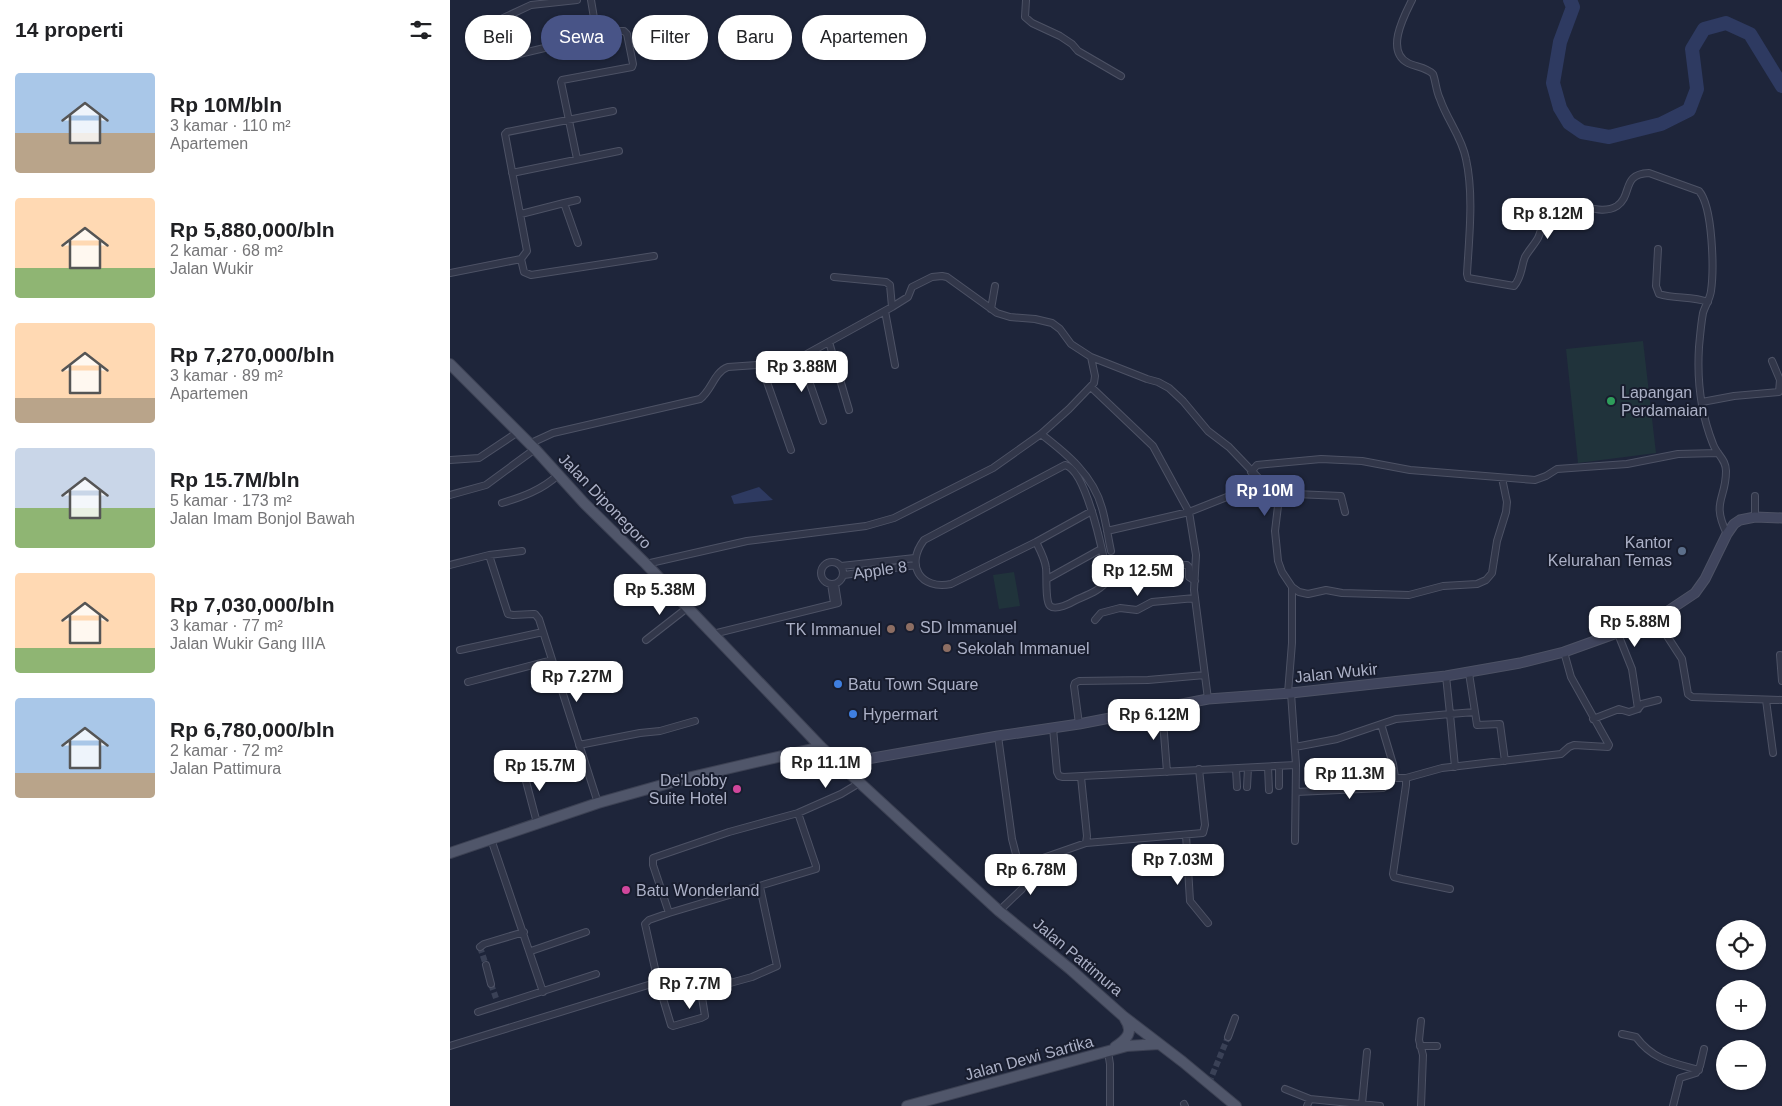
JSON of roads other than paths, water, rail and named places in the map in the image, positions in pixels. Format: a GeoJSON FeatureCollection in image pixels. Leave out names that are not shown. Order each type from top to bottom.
{"type":"FeatureCollection","features":[{"type":"Feature","properties":{"kind":"main road","name":"Jalan Diponegoro"},"geometry":{"type":"LineString","coordinates":[[450,364],[518,432],[584,504],[646,564],[821,747],[840,764]]}},
{"type":"Feature","properties":{"kind":"main road"},"geometry":{"type":"LineString","coordinates":[[450,853],[598,803],[687,778],[821,747]]}},
{"type":"Feature","properties":{"kind":"main road","name":"Jalan Pattimura"},"geometry":{"type":"LineString","coordinates":[[840,764],[999,911],[1070,969],[1123,1016],[1236,1106]]}},
{"type":"Feature","properties":{"kind":"main road"},"geometry":{"type":"LineString","coordinates":[[1108,1052],[1125,1039],[1128,1034],[1129,1025],[1123,1016]]}},
{"type":"Feature","properties":{"kind":"main road","name":"Jalan Dewi Sartika"},"geometry":{"type":"LineString","coordinates":[[907,1106],[1135,1045],[1159,1044]]}},
{"type":"Feature","properties":{"kind":"street"},"geometry":{"type":"LineString","coordinates":[[508,15],[531,5],[577,0]]}},
{"type":"Feature","properties":{"kind":"street"},"geometry":{"type":"LineString","coordinates":[[591,0],[594,15]]}},
{"type":"Feature","properties":{"kind":"street"},"geometry":{"type":"LineString","coordinates":[[1026,0],[1025,17],[1032,23],[1060,36],[1072,44],[1078,51],[1121,76]]}},
{"type":"Feature","properties":{"kind":"street"},"geometry":{"type":"LineString","coordinates":[[1412,0],[1400,25],[1399,54],[1401,59],[1406,62],[1429,70],[1433,74],[1440,102],[1458,134],[1467,160],[1471,208],[1468,278],[1514,286],[1522,273],[1526,256],[1535,244],[1546,216],[1551,209],[1571,204],[1595,210],[1615,207],[1622,202],[1630,181],[1635,176],[1649,173],[1699,191],[1703,196],[1710,223],[1711,290],[1702,321],[1699,348],[1699,377],[1702,402],[1714,445],[1724,459],[1726,471],[1719,505],[1720,519],[1727,534]]}},
{"type":"Feature","properties":{"kind":"street"},"geometry":{"type":"LineString","coordinates":[[577,159],[560,85],[562,80],[632,67],[633,64],[625,32],[622,32]]}},
{"type":"Feature","properties":{"kind":"street"},"geometry":{"type":"LineString","coordinates":[[450,273],[521,259],[527,251],[504,134],[613,111]]}},
{"type":"Feature","properties":{"kind":"street"},"geometry":{"type":"LineString","coordinates":[[512,173],[619,151]]}},
{"type":"Feature","properties":{"kind":"street"},"geometry":{"type":"LineString","coordinates":[[521,214],[578,200]]}},
{"type":"Feature","properties":{"kind":"street"},"geometry":{"type":"LineString","coordinates":[[564,203],[578,243]]}},
{"type":"Feature","properties":{"kind":"street"},"geometry":{"type":"LineString","coordinates":[[1658,248],[1656,291],[1665,296],[1699,299],[1708,302]]}},
{"type":"Feature","properties":{"kind":"street"},"geometry":{"type":"LineString","coordinates":[[521,259],[524,272],[531,275],[654,256]]}},
{"type":"Feature","properties":{"kind":"street"},"geometry":{"type":"LineString","coordinates":[[450,495],[486,485],[532,447],[553,433],[700,399],[706,394],[722,369],[728,367],[785,363],[800,358],[886,311],[908,297],[912,288],[932,277],[942,276],[947,277],[991,310],[1010,317],[1052,323],[1060,329],[1071,344],[1091,357],[1158,382],[1169,388],[1208,430],[1229,447],[1273,493],[1278,506],[1275,531],[1278,561],[1282,572],[1292,587],[1305,594],[1326,590],[1342,593],[1409,595],[1443,586],[1477,584],[1490,577],[1497,540],[1506,512],[1507,502],[1502,478]]}},
{"type":"Feature","properties":{"kind":"street"},"geometry":{"type":"LineString","coordinates":[[834,277],[886,282],[890,285],[892,307]]}},
{"type":"Feature","properties":{"kind":"street"},"geometry":{"type":"LineString","coordinates":[[991,310],[995,286]]}},
{"type":"Feature","properties":{"kind":"street"},"geometry":{"type":"LineString","coordinates":[[886,311],[895,365]]}},
{"type":"Feature","properties":{"kind":"street"},"geometry":{"type":"LineString","coordinates":[[829,342],[850,410]]}},
{"type":"Feature","properties":{"kind":"street"},"geometry":{"type":"LineString","coordinates":[[646,564],[747,541],[866,526],[894,518],[992,468],[1041,434],[1094,383],[1095,376],[1091,357]]}},
{"type":"Feature","properties":{"kind":"street"},"geometry":{"type":"LineString","coordinates":[[800,358],[823,421]]}},
{"type":"Feature","properties":{"kind":"street"},"geometry":{"type":"LineString","coordinates":[[1702,402],[1734,396],[1778,392],[1781,388],[1780,377],[1772,361]]}},
{"type":"Feature","properties":{"kind":"street"},"geometry":{"type":"LineString","coordinates":[[761,365],[791,450]]}},
{"type":"Feature","properties":{"kind":"street"},"geometry":{"type":"LineString","coordinates":[[1091,387],[1153,446],[1189,512],[1196,555],[1195,598],[1208,699]]}},
{"type":"Feature","properties":{"kind":"street"},"geometry":{"type":"LineString","coordinates":[[450,460],[479,458],[518,432]]}},
{"type":"Feature","properties":{"kind":"street"},"geometry":{"type":"LineString","coordinates":[[1041,434],[1073,460],[1090,480],[1102,508],[1111,551]]}},
{"type":"Feature","properties":{"kind":"street"},"geometry":{"type":"LineString","coordinates":[[1251,472],[1257,466],[1321,459],[1362,461],[1410,470],[1535,480],[1557,469],[1627,464],[1678,454],[1718,453]]}},
{"type":"Feature","properties":{"kind":"street"},"geometry":{"type":"LineString","coordinates":[[1036,542],[1046,564],[1049,605],[1052,607],[1057,608],[1073,602],[1101,587],[1108,579],[1092,510],[1073,468],[1065,465],[924,540],[918,548],[916,561],[918,572],[926,582],[938,586],[951,584],[1036,542],[1092,510]]}},
{"type":"Feature","properties":{"kind":"street"},"geometry":{"type":"LineString","coordinates":[[1107,531],[1189,512],[1252,486],[1254,482],[1251,472]]}},
{"type":"Feature","properties":{"kind":"street"},"geometry":{"type":"LineString","coordinates":[[502,504],[525,496],[548,484],[558,475]]}},
{"type":"Feature","properties":{"kind":"street"},"geometry":{"type":"LineString","coordinates":[[1273,493],[1341,496],[1345,512]]}},
{"type":"Feature","properties":{"kind":"street"},"geometry":{"type":"LineString","coordinates":[[1755,496],[1755,517]]}},
{"type":"Feature","properties":{"kind":"street","name":"Jalan Wukir"},"geometry":{"type":"LineString","coordinates":[[840,764],[998,736],[1079,724],[1208,699],[1290,693],[1469,673],[1564,652],[1656,619],[1695,593],[1701,586],[1727,534],[1734,524],[1740,520],[1755,517],[1782,518]]}},
{"type":"Feature","properties":{"kind":"street"},"geometry":{"type":"LineString","coordinates":[[1047,578],[1101,549]]}},
{"type":"Feature","properties":{"kind":"street"},"geometry":{"type":"LineString","coordinates":[[450,565],[489,555],[522,551]]}},
{"type":"Feature","properties":{"kind":"street"},"geometry":{"type":"LineString","coordinates":[[489,555],[508,614],[536,614],[539,619],[598,803]]}},
{"type":"Feature","properties":{"kind":"street"},"geometry":{"type":"LineString","coordinates":[[841,566],[844,575],[839,582],[833,584],[823,580],[822,568],[830,562],[841,566],[916,561]]}},
{"type":"Feature","properties":{"kind":"street","name":"Apple 8"},"geometry":{"type":"LineString","coordinates":[[844,575],[916,561]]}},
{"type":"Feature","properties":{"kind":"street"},"geometry":{"type":"LineString","coordinates":[[1136,564],[1187,565],[1189,567],[1189,577],[1195,581]]}},
{"type":"Feature","properties":{"kind":"street"},"geometry":{"type":"LineString","coordinates":[[714,634],[838,602],[833,584]]}},
{"type":"Feature","properties":{"kind":"street"},"geometry":{"type":"LineString","coordinates":[[1292,587],[1290,693],[1296,765],[1295,841]]}},
{"type":"Feature","properties":{"kind":"street"},"geometry":{"type":"LineString","coordinates":[[1094,620],[1101,613],[1120,608],[1137,610],[1152,602],[1195,598]]}},
{"type":"Feature","properties":{"kind":"street"},"geometry":{"type":"LineString","coordinates":[[646,640],[687,608]]}},
{"type":"Feature","properties":{"kind":"street"},"geometry":{"type":"LineString","coordinates":[[1656,619],[1682,659],[1688,694],[1692,697],[1782,700]]}},
{"type":"Feature","properties":{"kind":"street"},"geometry":{"type":"LineString","coordinates":[[460,650],[543,632]]}},
{"type":"Feature","properties":{"kind":"street"},"geometry":{"type":"LineString","coordinates":[[1618,634],[1632,670],[1638,709]]}},
{"type":"Feature","properties":{"kind":"street"},"geometry":{"type":"LineString","coordinates":[[1296,792],[1383,788],[1387,785],[1388,778],[1395,776],[1406,778],[1434,770],[1561,754],[1568,747],[1574,745],[1608,747],[1609,745],[1571,677],[1564,652]]}},
{"type":"Feature","properties":{"kind":"street"},"geometry":{"type":"LineString","coordinates":[[1780,655],[1782,682]]}},
{"type":"Feature","properties":{"kind":"street"},"geometry":{"type":"LineString","coordinates":[[468,682],[552,660]]}},
{"type":"Feature","properties":{"kind":"street"},"geometry":{"type":"LineString","coordinates":[[1469,673],[1477,725],[1500,724],[1505,761]]}},
{"type":"Feature","properties":{"kind":"street"},"geometry":{"type":"LineString","coordinates":[[1079,724],[1074,686],[1079,681],[1148,680],[1205,675]]}},
{"type":"Feature","properties":{"kind":"street"},"geometry":{"type":"LineString","coordinates":[[1446,676],[1455,767]]}},
{"type":"Feature","properties":{"kind":"street"},"geometry":{"type":"LineString","coordinates":[[1593,719],[1619,709],[1627,712],[1638,709],[1642,704],[1658,700]]}},
{"type":"Feature","properties":{"kind":"street"},"geometry":{"type":"LineString","coordinates":[[1766,700],[1773,753]]}},
{"type":"Feature","properties":{"kind":"street"},"geometry":{"type":"LineString","coordinates":[[1162,708],[1168,772]]}},
{"type":"Feature","properties":{"kind":"street"},"geometry":{"type":"LineString","coordinates":[[1295,747],[1337,739],[1396,719],[1475,712]]}},
{"type":"Feature","properties":{"kind":"street"},"geometry":{"type":"LineString","coordinates":[[579,745],[668,729],[695,721]]}},
{"type":"Feature","properties":{"kind":"street"},"geometry":{"type":"LineString","coordinates":[[1381,724],[1395,776]]}},
{"type":"Feature","properties":{"kind":"street"},"geometry":{"type":"LineString","coordinates":[[1052,728],[1059,776],[1064,777],[1296,765]]}},
{"type":"Feature","properties":{"kind":"street"},"geometry":{"type":"LineString","coordinates":[[998,736],[1012,839],[1024,885],[999,911]]}},
{"type":"Feature","properties":{"kind":"street"},"geometry":{"type":"LineString","coordinates":[[522,766],[537,823]]}},
{"type":"Feature","properties":{"kind":"street"},"geometry":{"type":"LineString","coordinates":[[1268,767],[1269,790]]}},
{"type":"Feature","properties":{"kind":"street"},"geometry":{"type":"LineString","coordinates":[[1279,767],[1279,786]]}},
{"type":"Feature","properties":{"kind":"street"},"geometry":{"type":"LineString","coordinates":[[1236,768],[1237,787]]}},
{"type":"Feature","properties":{"kind":"street"},"geometry":{"type":"LineString","coordinates":[[1247,787],[1248,768]]}},
{"type":"Feature","properties":{"kind":"street"},"geometry":{"type":"LineString","coordinates":[[1020,866],[1086,843],[1205,832],[1198,769]]}},
{"type":"Feature","properties":{"kind":"street"},"geometry":{"type":"LineString","coordinates":[[1081,776],[1087,836],[1086,843]]}},
{"type":"Feature","properties":{"kind":"street"},"geometry":{"type":"LineString","coordinates":[[1406,778],[1394,877],[1450,889]]}},
{"type":"Feature","properties":{"kind":"street"},"geometry":{"type":"LineString","coordinates":[[668,913],[653,865],[653,858],[729,832],[798,814],[841,794],[861,782]]}},
{"type":"Feature","properties":{"kind":"street"},"geometry":{"type":"LineString","coordinates":[[693,979],[701,991],[705,1016],[673,1026],[671,1025],[658,982],[645,924],[649,920],[668,913],[760,887],[817,867],[798,814]]}},
{"type":"Feature","properties":{"kind":"street"},"geometry":{"type":"LineString","coordinates":[[1186,835],[1190,901],[1208,923]]}},
{"type":"Feature","properties":{"kind":"street"},"geometry":{"type":"LineString","coordinates":[[490,839],[531,951],[543,992]]}},
{"type":"Feature","properties":{"kind":"street"},"geometry":{"type":"LineString","coordinates":[[701,991],[752,977],[778,966],[760,887]]}},
{"type":"Feature","properties":{"kind":"street"},"geometry":{"type":"LineString","coordinates":[[480,947],[484,944],[524,932]]}},
{"type":"Feature","properties":{"kind":"street"},"geometry":{"type":"LineString","coordinates":[[531,951],[586,932]]}},
{"type":"Feature","properties":{"kind":"street"},"geometry":{"type":"LineString","coordinates":[[486,964],[491,984]]}},
{"type":"Feature","properties":{"kind":"street"},"geometry":{"type":"LineString","coordinates":[[478,1012],[596,974]]}},
{"type":"Feature","properties":{"kind":"street"},"geometry":{"type":"LineString","coordinates":[[450,1046],[658,982]]}},
{"type":"Feature","properties":{"kind":"street"},"geometry":{"type":"LineString","coordinates":[[496,998],[498,1006]]}},
{"type":"Feature","properties":{"kind":"street"},"geometry":{"type":"LineString","coordinates":[[1228,1037],[1235,1018]]}},
{"type":"Feature","properties":{"kind":"street"},"geometry":{"type":"LineString","coordinates":[[1421,1021],[1419,1035],[1423,1055],[1421,1106]]}},
{"type":"Feature","properties":{"kind":"street"},"geometry":{"type":"LineString","coordinates":[[1622,1034],[1636,1037],[1653,1054],[1699,1070]]}},
{"type":"Feature","properties":{"kind":"street"},"geometry":{"type":"LineString","coordinates":[[1420,1046],[1437,1046]]}},
{"type":"Feature","properties":{"kind":"street"},"geometry":{"type":"LineString","coordinates":[[1672,1106],[1680,1078],[1696,1073],[1699,1070],[1704,1049]]}},
{"type":"Feature","properties":{"kind":"street"},"geometry":{"type":"LineString","coordinates":[[1108,1052],[1110,1064],[1110,1106]]}},
{"type":"Feature","properties":{"kind":"street"},"geometry":{"type":"LineString","coordinates":[[1362,1104],[1367,1052]]}},
{"type":"Feature","properties":{"kind":"street"},"geometry":{"type":"LineString","coordinates":[[1285,1089],[1310,1099],[1380,1106]]}},
{"type":"Feature","properties":{"kind":"street"},"geometry":{"type":"LineString","coordinates":[[1307,1106],[1310,1099]]}},
{"type":"Feature","properties":{"kind":"water"},"geometry":{"type":"Polygon","coordinates":[[[759,487],[773,500],[734,504],[731,496],[759,487]]]}},
{"type":"Feature","properties":{"kind":"waterway"},"geometry":{"type":"LineString","coordinates":[[1570,0],[1573,7],[1560,42],[1553,83],[1560,108],[1569,123],[1582,132],[1609,137],[1661,124],[1689,110],[1697,89],[1692,49],[1704,29],[1726,23],[1750,34],[1782,86]]}},
{"type":"Feature","properties":{"kind":"tunnel"},"geometry":{"type":"LineString","coordinates":[[480,947],[486,965]]}},
{"type":"Feature","properties":{"kind":"tunnel"},"geometry":{"type":"LineString","coordinates":[[491,984],[496,998]]}},
{"type":"Feature","properties":{"kind":"tunnel"},"geometry":{"type":"LineString","coordinates":[[1209,1083],[1228,1037]]}},
{"type":"Feature","properties":{"kind":"place","name":"Lapangan Perdamaian"},"geometry":{"type":"Point","coordinates":[1611,401]}},
{"type":"Feature","properties":{"kind":"place","name":"Kantor Kelurahan Temas"},"geometry":{"type":"Point","coordinates":[1682,551]}},
{"type":"Feature","properties":{"kind":"place","name":"SD Immanuel"},"geometry":{"type":"Point","coordinates":[910,627]}},
{"type":"Feature","properties":{"kind":"place","name":"TK Immanuel"},"geometry":{"type":"Point","coordinates":[891,629]}},
{"type":"Feature","properties":{"kind":"place","name":"Sekolah Immanuel"},"geometry":{"type":"Point","coordinates":[947,648]}},
{"type":"Feature","properties":{"kind":"place","name":"Batu Town Square"},"geometry":{"type":"Point","coordinates":[838,684]}},
{"type":"Feature","properties":{"kind":"place","name":"Hypermart"},"geometry":{"type":"Point","coordinates":[853,714]}},
{"type":"Feature","properties":{"kind":"place","name":"De'Lobby Suite Hotel"},"geometry":{"type":"Point","coordinates":[737,789]}},
{"type":"Feature","properties":{"kind":"place","name":"Batu Wonderland"},"geometry":{"type":"Point","coordinates":[626,890]}}]}
